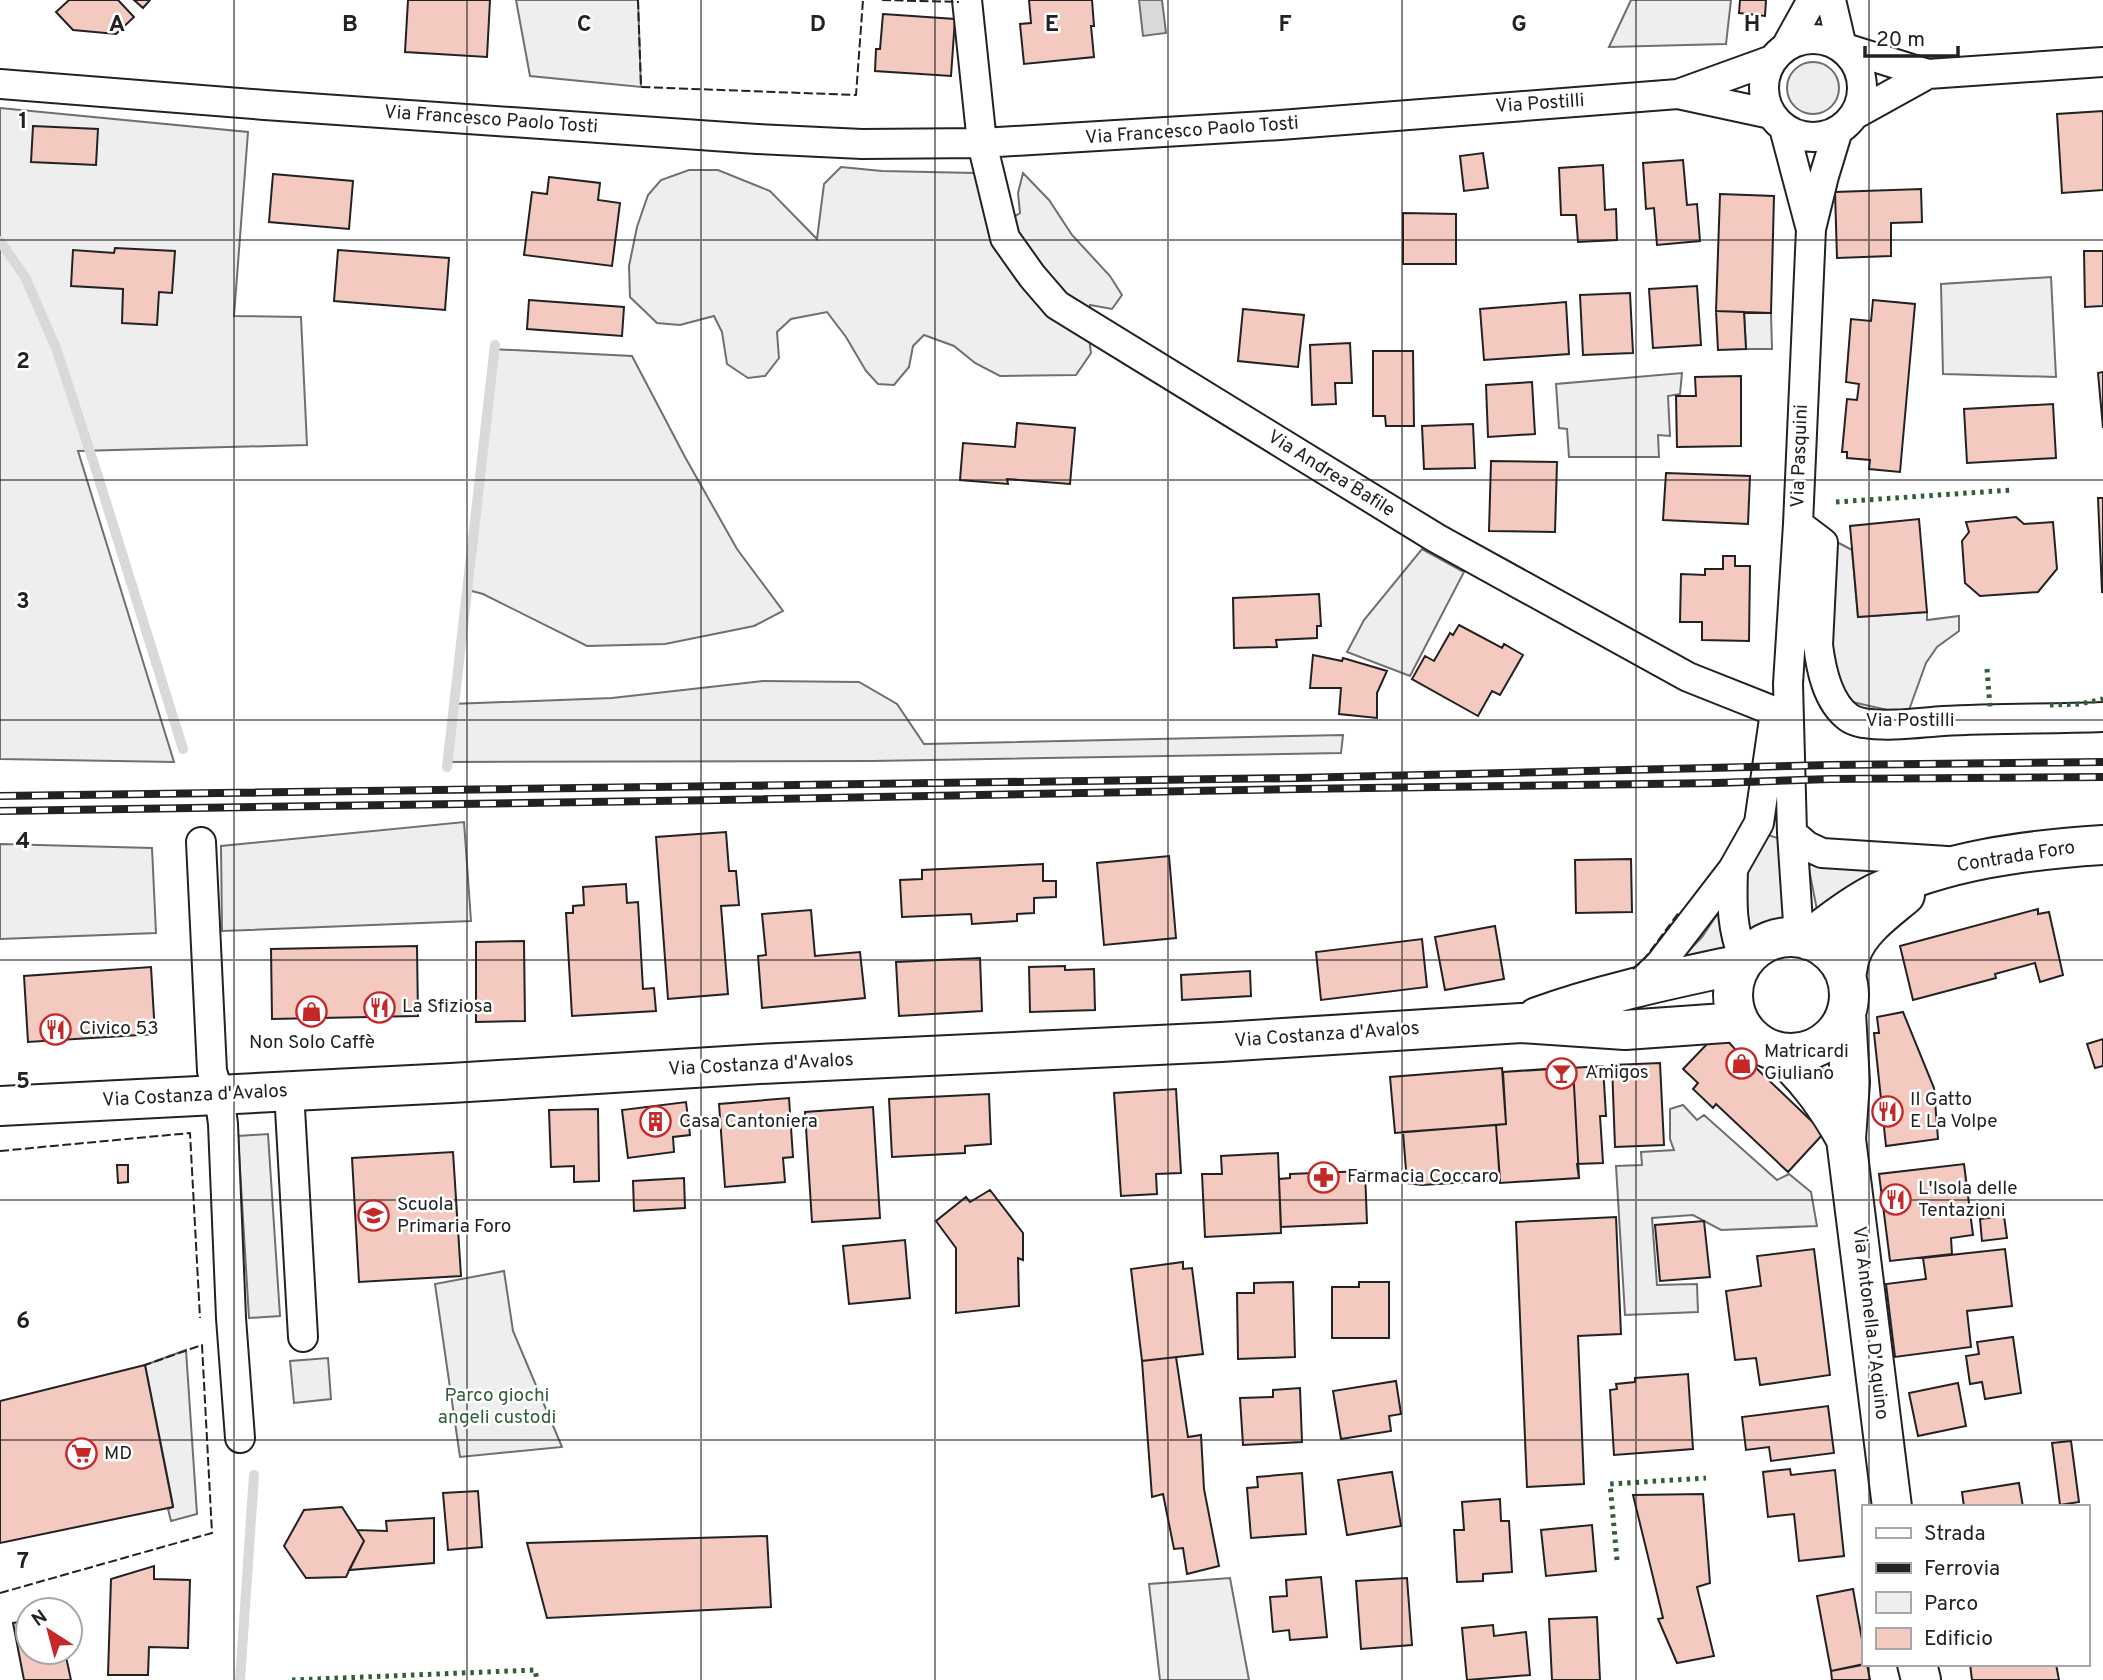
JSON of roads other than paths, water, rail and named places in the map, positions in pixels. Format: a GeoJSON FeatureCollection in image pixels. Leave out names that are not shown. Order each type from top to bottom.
{"type":"FeatureCollection","features":[{"type":"Feature","properties":{"kind":"main road","name":"Contrada Foro"},"geometry":{"type":"LineString","coordinates":[[1804,938],[1867,898],[1947,867],[2048,849],[2103,845]]}},
{"type":"Feature","properties":{"kind":"main road","name":"Contrada Foro"},"geometry":{"type":"LineString","coordinates":[[1846,994],[1851,953],[1867,929],[1947,867]]}},
{"type":"Feature","properties":{"kind":"main road"},"geometry":{"type":"LineString","coordinates":[[1784,937],[1804,938],[1835,957],[1846,994],[1839,1028],[1827,1041],[1812,1049],[1796,1053],[1779,1052],[1751,1038],[1739,1021],[1732,992],[1735,977],[1742,962],[1768,941],[1784,937]]}},
{"type":"Feature","properties":{"kind":"main road","name":"Via Costanza d'Avalos"},"geometry":{"type":"LineString","coordinates":[[1521,1023],[1568,1006],[1636,987],[1742,962]]}},
{"type":"Feature","properties":{"kind":"main road","name":"Via Antonella D'Aquino"},"geometry":{"type":"LineString","coordinates":[[1846,994],[1850,1082],[1846,1139],[1892,1505]]}},
{"type":"Feature","properties":{"kind":"main road","name":"Via Costanza d'Avalos"},"geometry":{"type":"LineString","coordinates":[[0,1106],[1521,1023],[1625,1030],[1739,1021]]}},
{"type":"Feature","properties":{"kind":"main road","name":"Via Antonella D'Aquino"},"geometry":{"type":"LineString","coordinates":[[1779,1052],[1818,1093],[1846,1139]]}},
{"type":"Feature","properties":{"kind":"street"},"geometry":{"type":"LineString","coordinates":[[968,0],[982,143]]}},
{"type":"Feature","properties":{"kind":"street"},"geometry":{"type":"LineString","coordinates":[[1812,0],[1766,72],[1763,87],[1765,101],[1777,121],[1796,134],[1825,136],[1928,74]]}},
{"type":"Feature","properties":{"kind":"street"},"geometry":{"type":"LineString","coordinates":[[1831,0],[1842,47],[1853,58],[1860,71],[1863,86],[1861,102],[1846,123]]}},
{"type":"Feature","properties":{"kind":"street"},"geometry":{"type":"LineString","coordinates":[[1780,52],[1801,40],[1815,38],[1928,74],[2103,62]]}},
{"type":"Feature","properties":{"kind":"street","name":"Via Postilli"},"geometry":{"type":"LineString","coordinates":[[1401,114],[1678,94],[1780,52]]}},
{"type":"Feature","properties":{"kind":"street","name":"Via Francesco Paolo Tosti"},"geometry":{"type":"LineString","coordinates":[[0,83],[265,105],[862,144],[982,143],[1280,125],[1401,114]]}},
{"type":"Feature","properties":{"kind":"street","name":"Via Postilli"},"geometry":{"type":"LineString","coordinates":[[1678,94],[1777,121]]}},
{"type":"Feature","properties":{"kind":"street","name":"Via Pasquini"},"geometry":{"type":"LineString","coordinates":[[1777,121],[1811,229]]}},
{"type":"Feature","properties":{"kind":"street","name":"Via Pasquini"},"geometry":{"type":"LineString","coordinates":[[1792,833],[1788,684],[1811,229],[1824,176],[1846,123]]}},
{"type":"Feature","properties":{"kind":"street","name":"Via Andrea Bafile"},"geometry":{"type":"LineString","coordinates":[[982,143],[1005,239],[1031,276],[1058,305],[1436,538],[1688,677],[1776,712]]}},
{"type":"Feature","properties":{"kind":"street","name":"Via Postilli"},"geometry":{"type":"LineString","coordinates":[[1798,524],[1823,543],[1818,645],[1820,660],[1823,677],[1848,717],[1863,723],[1901,724],[2103,717]]}},
{"type":"Feature","properties":{"kind":"street","name":"Via Pasquini"},"geometry":{"type":"LineString","coordinates":[[1733,869],[1759,823],[1776,712],[1788,684]]}},
{"type":"Feature","properties":{"kind":"street"},"geometry":{"type":"LineString","coordinates":[[1792,833],[1807,846],[1822,853],[1947,867]]}},
{"type":"Feature","properties":{"kind":"street"},"geometry":{"type":"LineString","coordinates":[[1792,833],[1804,938]]}},
{"type":"Feature","properties":{"kind":"street"},"geometry":{"type":"LineString","coordinates":[[201,842],[212,1072],[219,1094],[223,1124],[240,1438]]}},
{"type":"Feature","properties":{"kind":"street"},"geometry":{"type":"LineString","coordinates":[[1733,869],[1733,930],[1742,962]]}},
{"type":"Feature","properties":{"kind":"street"},"geometry":{"type":"LineString","coordinates":[[1636,987],[1660,964],[1733,869]]}},
{"type":"Feature","properties":{"kind":"street"},"geometry":{"type":"LineString","coordinates":[[289,1091],[303,1337]]}},
{"type":"Feature","properties":{"kind":"waterway"},"geometry":{"type":"LineString","coordinates":[[0,241],[25,277],[56,348],[183,749]]}},
{"type":"Feature","properties":{"kind":"waterway"},"geometry":{"type":"LineString","coordinates":[[447,767],[495,345]]}},
{"type":"Feature","properties":{"kind":"waterway"},"geometry":{"type":"LineString","coordinates":[[240,1680],[254,1475]]}},
{"type":"Feature","properties":{"kind":"railway"},"geometry":{"type":"LineString","coordinates":[[0,796],[1297,778],[1830,765],[2103,762]]}},
{"type":"Feature","properties":{"kind":"railway"},"geometry":{"type":"LineString","coordinates":[[0,811],[1830,779],[2103,777]]}},
{"type":"Feature","properties":{"kind":"place","name":"La Sfiziosa"},"geometry":{"type":"Point","coordinates":[379,1007]}},
{"type":"Feature","properties":{"kind":"place","name":"Non Solo Caffè"},"geometry":{"type":"Point","coordinates":[312,1012]}},
{"type":"Feature","properties":{"kind":"place","name":"Civico 53"},"geometry":{"type":"Point","coordinates":[56,1029]}},
{"type":"Feature","properties":{"kind":"place","name":"Matricardi Giuliano"},"geometry":{"type":"Point","coordinates":[1741,1063]}},
{"type":"Feature","properties":{"kind":"place","name":"Amigos"},"geometry":{"type":"Point","coordinates":[1562,1073]}},
{"type":"Feature","properties":{"kind":"place","name":"Il Gatto E La Volpe"},"geometry":{"type":"Point","coordinates":[1887,1111]}},
{"type":"Feature","properties":{"kind":"place","name":"Casa Cantoniera"},"geometry":{"type":"Point","coordinates":[656,1122]}},
{"type":"Feature","properties":{"kind":"place","name":"Farmacia Coccaro"},"geometry":{"type":"Point","coordinates":[1324,1177]}},
{"type":"Feature","properties":{"kind":"place","name":"L'Isola delle Tentazioni"},"geometry":{"type":"Point","coordinates":[1895,1200]}},
{"type":"Feature","properties":{"kind":"place","name":"Scuola Primaria Foro"},"geometry":{"type":"Point","coordinates":[374,1216]}},
{"type":"Feature","properties":{"kind":"place","name":"MD"},"geometry":{"type":"Point","coordinates":[81,1454]}},
{"type":"Feature","properties":{"kind":"park label","name":"Parco giochi angeli custodi"},"geometry":{"type":"Point","coordinates":[497,1407]}}]}
